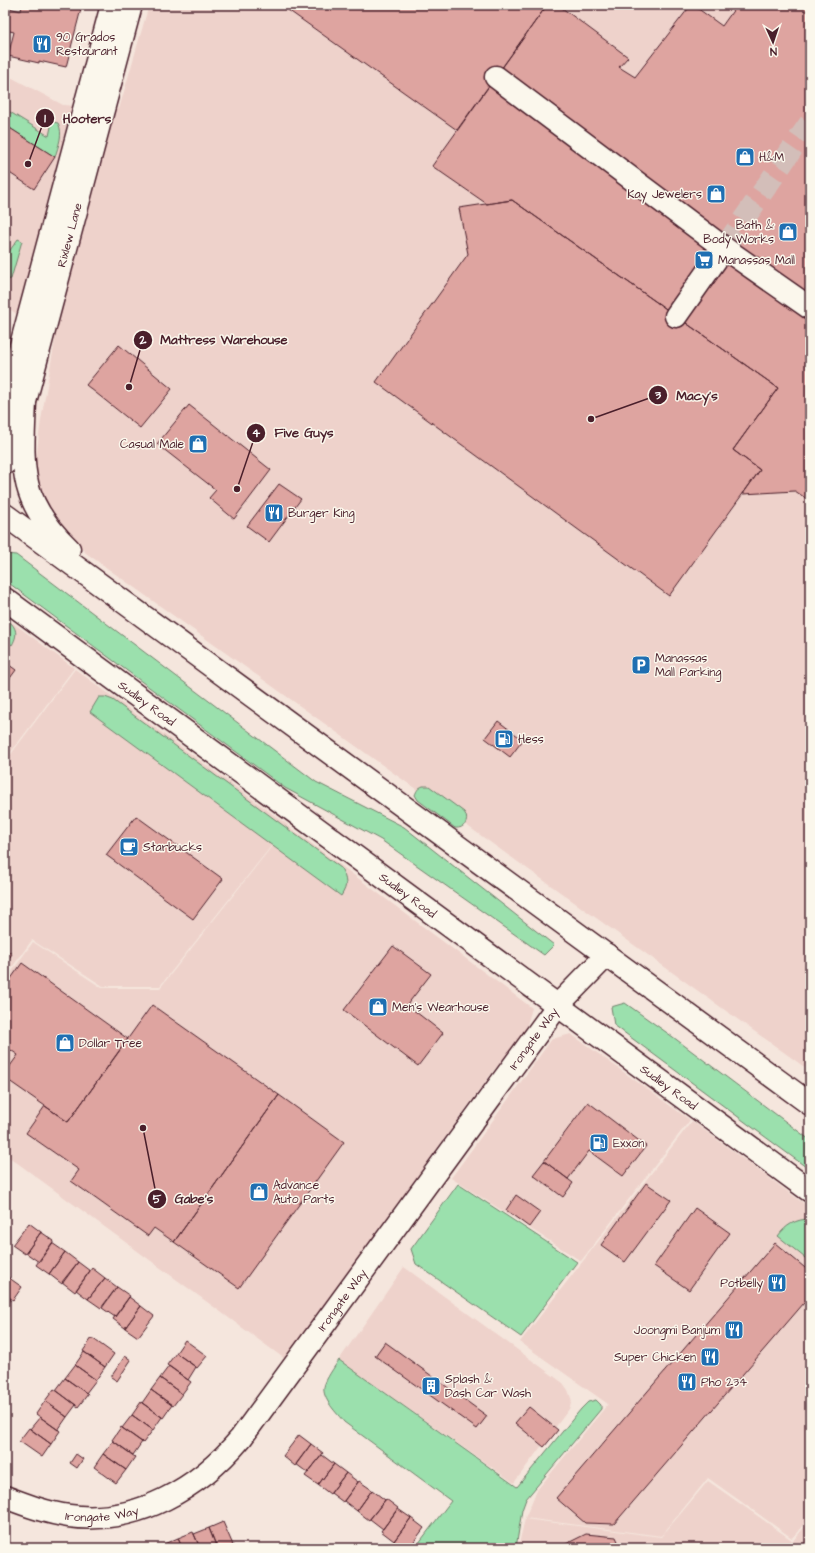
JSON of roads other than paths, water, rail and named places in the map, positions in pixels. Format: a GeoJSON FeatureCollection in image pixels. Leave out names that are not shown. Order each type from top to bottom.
{"type":"FeatureCollection","features":[{"type":"Feature","properties":{"kind":"main road","name":"Rixlew Lane"},"geometry":{"type":"LineString","coordinates":[[5,463],[15,404],[112,5]]}},
{"type":"Feature","properties":{"kind":"main road","name":"Rixlew Lane"},"geometry":{"type":"LineString","coordinates":[[15,404],[131,5]]}},
{"type":"Feature","properties":{"kind":"main road"},"geometry":{"type":"LineString","coordinates":[[496,77],[724,248],[810,308]]}},
{"type":"Feature","properties":{"kind":"main road"},"geometry":{"type":"LineString","coordinates":[[676,316],[724,248]]}},
{"type":"Feature","properties":{"kind":"main road"},"geometry":{"type":"LineString","coordinates":[[15,404],[25,478],[31,500],[52,533],[128,605]]}},
{"type":"Feature","properties":{"kind":"main road"},"geometry":{"type":"LineString","coordinates":[[5,515],[810,1104]]}},
{"type":"Feature","properties":{"kind":"main road","name":"Sudley Road"},"geometry":{"type":"LineString","coordinates":[[5,599],[810,1190]]}},
{"type":"Feature","properties":{"kind":"main road","name":"Irongate Way"},"geometry":{"type":"LineString","coordinates":[[5,1497],[26,1505],[69,1516],[115,1516],[143,1509],[164,1500],[198,1480],[218,1464],[246,1433],[558,1005],[607,955]]}},
{"type":"Feature","properties":{"kind":"tunnel"},"geometry":{"type":"LineString","coordinates":[[724,248],[810,123]]}},
{"type":"Feature","properties":{"kind":"place","name":"90 Grados Restaurant"},"geometry":{"type":"Point","coordinates":[42,44]}},
{"type":"Feature","properties":{"kind":"place","name":"H&M"},"geometry":{"type":"Point","coordinates":[745,157]}},
{"type":"Feature","properties":{"kind":"place","name":"Hooters"},"geometry":{"type":"Point","coordinates":[28,164]}},
{"type":"Feature","properties":{"kind":"place","name":"Kay Jewelers"},"geometry":{"type":"Point","coordinates":[716,194]}},
{"type":"Feature","properties":{"kind":"place","name":"Bath & Body Works"},"geometry":{"type":"Point","coordinates":[788,232]}},
{"type":"Feature","properties":{"kind":"place","name":"Manassas Mall"},"geometry":{"type":"Point","coordinates":[704,260]}},
{"type":"Feature","properties":{"kind":"place","name":"Mattress Warehouse"},"geometry":{"type":"Point","coordinates":[129,387]}},
{"type":"Feature","properties":{"kind":"place","name":"Macy's"},"geometry":{"type":"Point","coordinates":[591,419]}},
{"type":"Feature","properties":{"kind":"place","name":"Casual Male"},"geometry":{"type":"Point","coordinates":[198,444]}},
{"type":"Feature","properties":{"kind":"place","name":"Five Guys"},"geometry":{"type":"Point","coordinates":[237,489]}},
{"type":"Feature","properties":{"kind":"place","name":"Burger King"},"geometry":{"type":"Point","coordinates":[274,513]}},
{"type":"Feature","properties":{"kind":"place","name":"Manassas Mall Parking"},"geometry":{"type":"Point","coordinates":[641,665]}},
{"type":"Feature","properties":{"kind":"place","name":"Hess"},"geometry":{"type":"Point","coordinates":[504,739]}},
{"type":"Feature","properties":{"kind":"place","name":"Starbucks"},"geometry":{"type":"Point","coordinates":[129,847]}},
{"type":"Feature","properties":{"kind":"place","name":"Men's Wearhouse"},"geometry":{"type":"Point","coordinates":[378,1007]}},
{"type":"Feature","properties":{"kind":"place","name":"Dollar Tree"},"geometry":{"type":"Point","coordinates":[65,1043]}},
{"type":"Feature","properties":{"kind":"place","name":"Gabe's"},"geometry":{"type":"Point","coordinates":[143,1128]}},
{"type":"Feature","properties":{"kind":"place","name":"Exxon"},"geometry":{"type":"Point","coordinates":[599,1143]}},
{"type":"Feature","properties":{"kind":"place","name":"Advance Auto Parts"},"geometry":{"type":"Point","coordinates":[259,1192]}},
{"type":"Feature","properties":{"kind":"place","name":"Potbelly"},"geometry":{"type":"Point","coordinates":[777,1283]}},
{"type":"Feature","properties":{"kind":"place","name":"Joongmi Banjum"},"geometry":{"type":"Point","coordinates":[734,1330]}},
{"type":"Feature","properties":{"kind":"place","name":"Super Chicken"},"geometry":{"type":"Point","coordinates":[710,1357]}},
{"type":"Feature","properties":{"kind":"place","name":"Pho 234"},"geometry":{"type":"Point","coordinates":[687,1382]}},
{"type":"Feature","properties":{"kind":"place","name":"Splash & Dash Car Wash"},"geometry":{"type":"Point","coordinates":[431,1386]}}]}
